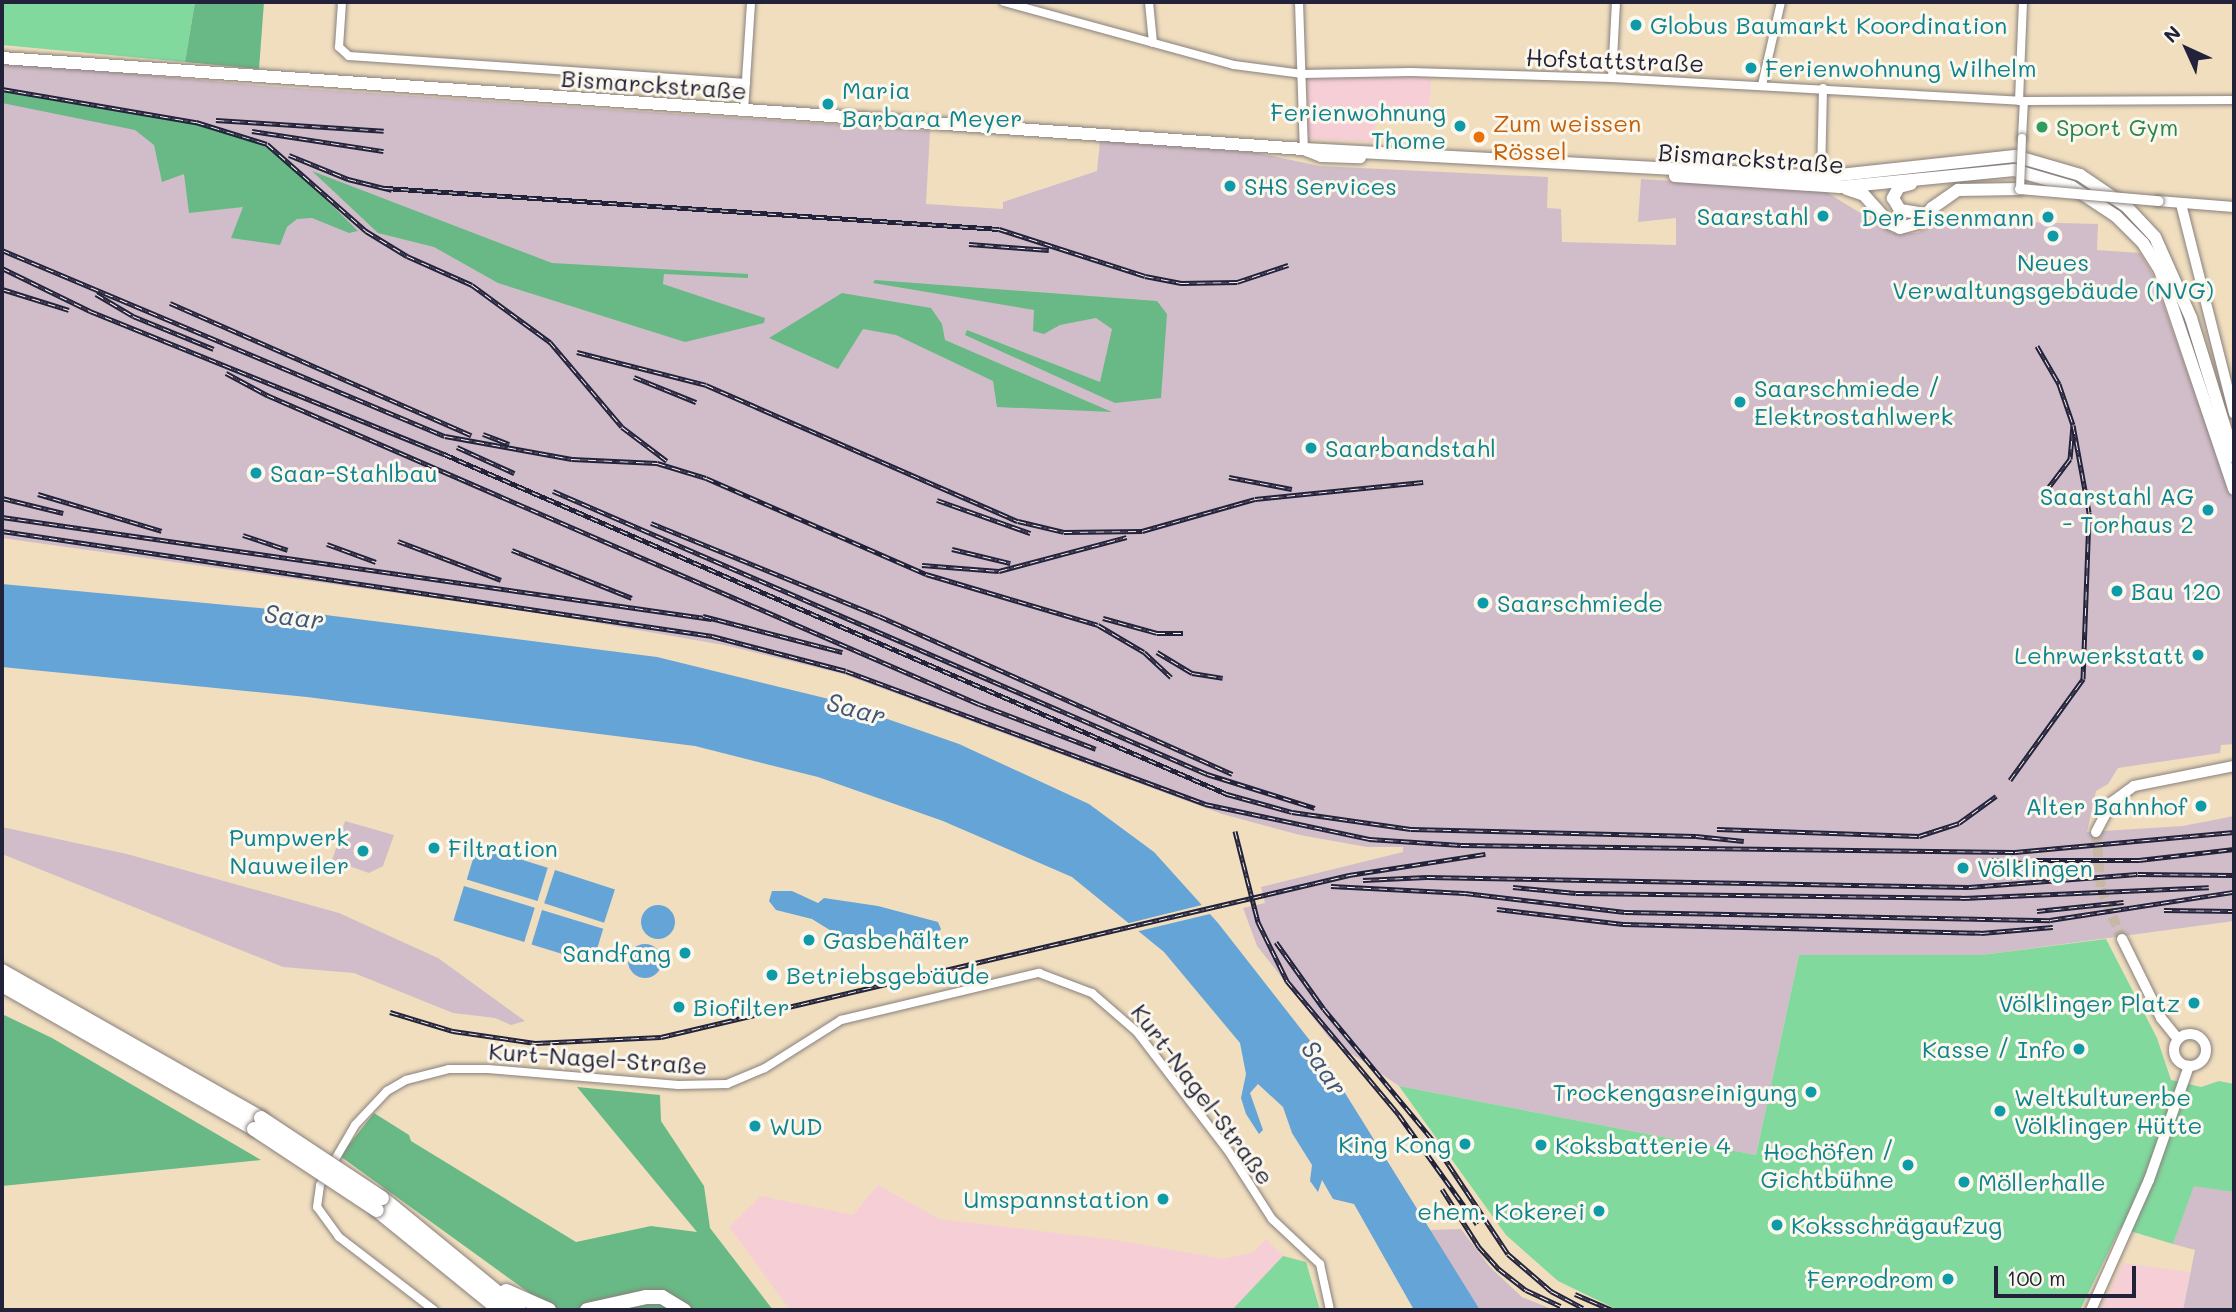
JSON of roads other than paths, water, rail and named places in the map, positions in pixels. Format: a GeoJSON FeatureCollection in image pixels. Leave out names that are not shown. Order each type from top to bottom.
{"type":"FeatureCollection","features":[{"type":"Feature","properties":{"kind":"highway"},"geometry":{"type":"LineString","coordinates":[[2,971],[258,1124],[379,1204],[468,1268],[519,1310]]}},
{"type":"Feature","properties":{"kind":"highway"},"geometry":{"type":"LineString","coordinates":[[2,985],[258,1124]]}},
{"type":"Feature","properties":{"kind":"highway"},"geometry":{"type":"LineString","coordinates":[[379,1204],[500,1310]]}},
{"type":"Feature","properties":{"kind":"highway"},"geometry":{"type":"LineString","coordinates":[[468,1268],[513,1296],[550,1310]]}},
{"type":"Feature","properties":{"kind":"highway"},"geometry":{"type":"LineString","coordinates":[[587,1310],[646,1297],[662,1297],[684,1310]]}},
{"type":"Feature","properties":{"kind":"highway"},"geometry":{"type":"LineString","coordinates":[[629,1310],[645,1306],[669,1310]]}},
{"type":"Feature","properties":{"kind":"main road","name":"Bismarckstraße"},"geometry":{"type":"LineString","coordinates":[[2,58],[1304,149],[1878,179]]}},
{"type":"Feature","properties":{"kind":"main road"},"geometry":{"type":"LineString","coordinates":[[1878,179],[1945,160],[2015,156],[2080,175],[2126,206],[2148,227],[2171,265],[2230,457],[2234,489]]}},
{"type":"Feature","properties":{"kind":"main road","name":"Bismarckstraße"},"geometry":{"type":"LineString","coordinates":[[1613,167],[1696,178],[1840,187],[1878,179]]}},
{"type":"Feature","properties":{"kind":"main road"},"geometry":{"type":"LineString","coordinates":[[1878,179],[2014,170],[2050,177],[2097,202],[2143,243],[2169,293],[2230,457]]}},
{"type":"Feature","properties":{"kind":"main road"},"geometry":{"type":"LineString","coordinates":[[1919,214],[1900,210],[1893,198],[1894,191],[1948,174]]}},
{"type":"Feature","properties":{"kind":"main road"},"geometry":{"type":"LineString","coordinates":[[1878,179],[1896,215],[1902,219],[1932,208],[1967,188],[2234,207]]}},
{"type":"Feature","properties":{"kind":"main road"},"geometry":{"type":"LineString","coordinates":[[1840,187],[1864,195],[1900,228],[1919,223],[1932,208]]}},
{"type":"Feature","properties":{"kind":"main road"},"geometry":{"type":"LineString","coordinates":[[2180,204],[2234,413]]}},
{"type":"Feature","properties":{"kind":"main road"},"geometry":{"type":"LineString","coordinates":[[2096,832],[2112,802],[2134,786],[2234,766]]}},
{"type":"Feature","properties":{"kind":"main road"},"geometry":{"type":"LineString","coordinates":[[2122,939],[2161,1018],[2178,1039],[2175,1056],[2189,1066]]}},
{"type":"Feature","properties":{"kind":"main road"},"geometry":{"type":"LineString","coordinates":[[2091,1310],[2149,1180],[2189,1066],[2204,1058],[2205,1043],[2194,1034],[2178,1039]]}},
{"type":"Feature","properties":{"kind":"street","name":"Bismarckstraße"},"geometry":{"type":"LineString","coordinates":[[342,2],[339,47],[343,55],[746,83]]}},
{"type":"Feature","properties":{"kind":"street"},"geometry":{"type":"LineString","coordinates":[[744,111],[751,2]]}},
{"type":"Feature","properties":{"kind":"street","name":"Hofstattstraße"},"geometry":{"type":"LineString","coordinates":[[1004,2],[1252,69],[1302,74],[1411,72],[1612,78],[2022,101],[2234,100]]}},
{"type":"Feature","properties":{"kind":"street"},"geometry":{"type":"LineString","coordinates":[[1149,2],[1153,43]]}},
{"type":"Feature","properties":{"kind":"street"},"geometry":{"type":"LineString","coordinates":[[1299,2],[1304,149]]}},
{"type":"Feature","properties":{"kind":"street"},"geometry":{"type":"LineString","coordinates":[[1612,78],[1616,2]]}},
{"type":"Feature","properties":{"kind":"street"},"geometry":{"type":"LineString","coordinates":[[1762,85],[1781,2]]}},
{"type":"Feature","properties":{"kind":"street"},"geometry":{"type":"LineString","coordinates":[[2020,190],[2023,2]]}},
{"type":"Feature","properties":{"kind":"street"},"geometry":{"type":"LineString","coordinates":[[1821,177],[1824,88]]}},
{"type":"Feature","properties":{"kind":"street","name":"Kurt-Nagel-Straße"},"geometry":{"type":"LineString","coordinates":[[434,1310],[339,1237],[317,1207],[320,1185],[355,1125],[387,1091],[405,1080],[449,1069],[704,1087],[727,1084],[765,1069],[841,1020],[1025,974],[1080,986],[1137,1032],[1229,1152],[1272,1219],[1307,1248],[1324,1274],[1330,1310]]}},
{"type":"Feature","properties":{"kind":"water","name":"Saar"},"geometry":{"type":"Polygon","coordinates":[[[2,584],[302,612],[657,657],[833,700],[959,744],[1089,804],[1154,852],[1218,923],[1322,1056],[1480,1310],[1414,1310],[1354,1204],[1333,1199],[1322,1180],[1318,1192],[1310,1181],[1312,1165],[1292,1133],[1283,1107],[1258,1084],[1250,1093],[1263,1130],[1259,1134],[1246,1114],[1241,1098],[1246,1074],[1240,1043],[1164,952],[1072,877],[943,821],[818,777],[695,746],[307,697],[2,667],[2,584]]]}},
{"type":"Feature","properties":{"kind":"water"},"geometry":{"type":"Polygon","coordinates":[[[477,846],[548,868],[538,901],[467,879],[477,846]]]}},
{"type":"Feature","properties":{"kind":"water"},"geometry":{"type":"Polygon","coordinates":[[[555,870],[615,889],[604,923],[544,903],[555,870]]]}},
{"type":"Feature","properties":{"kind":"water"},"geometry":{"type":"Polygon","coordinates":[[[464,886],[535,908],[524,942],[453,920],[464,886]]]}},
{"type":"Feature","properties":{"kind":"water"},"geometry":{"type":"Polygon","coordinates":[[[772,891],[792,891],[818,903],[824,898],[878,906],[938,922],[941,929],[926,946],[841,937],[812,919],[776,910],[769,901],[772,891]]]}},
{"type":"Feature","properties":{"kind":"water"},"geometry":{"type":"Polygon","coordinates":[[[658,905],[670,910],[675,922],[670,934],[658,939],[646,934],[641,922],[646,910],[658,905]]]}},
{"type":"Feature","properties":{"kind":"water"},"geometry":{"type":"Polygon","coordinates":[[[542,910],[603,929],[593,963],[531,944],[542,910]]]}},
{"type":"Feature","properties":{"kind":"water"},"geometry":{"type":"Polygon","coordinates":[[[645,944],[657,949],[662,961],[657,973],[645,978],[633,973],[628,961],[633,949],[645,944]]]}},
{"type":"Feature","properties":{"kind":"tunnel"},"geometry":{"type":"LineString","coordinates":[[2096,832],[2101,889],[2122,939]]}},
{"type":"Feature","properties":{"kind":"railway"},"geometry":{"type":"LineString","coordinates":[[2,89],[196,122],[267,144],[366,231],[407,256],[472,285],[550,342],[622,427],[667,461]]}},
{"type":"Feature","properties":{"kind":"railway"},"geometry":{"type":"LineString","coordinates":[[216,120],[384,131]]}},
{"type":"Feature","properties":{"kind":"railway"},"geometry":{"type":"LineString","coordinates":[[252,131],[383,151]]}},
{"type":"Feature","properties":{"kind":"railway"},"geometry":{"type":"LineString","coordinates":[[289,155],[348,179],[392,190]]}},
{"type":"Feature","properties":{"kind":"railway"},"geometry":{"type":"LineString","coordinates":[[385,188],[999,229],[1145,276],[1181,283],[1237,282],[1288,265]]}},
{"type":"Feature","properties":{"kind":"railway"},"geometry":{"type":"LineString","coordinates":[[969,244],[1049,250]]}},
{"type":"Feature","properties":{"kind":"railway"},"geometry":{"type":"LineString","coordinates":[[2,250],[445,436],[572,459],[657,463],[706,478],[926,574],[1098,625],[1144,652],[1171,677]]}},
{"type":"Feature","properties":{"kind":"railway"},"geometry":{"type":"LineString","coordinates":[[2,268],[90,311],[444,454],[1227,794],[1292,812],[1411,829],[1696,836],[1744,841]]}},
{"type":"Feature","properties":{"kind":"railway"},"geometry":{"type":"LineString","coordinates":[[2,289],[69,310]]}},
{"type":"Feature","properties":{"kind":"railway"},"geometry":{"type":"LineString","coordinates":[[96,294],[133,316],[214,349]]}},
{"type":"Feature","properties":{"kind":"railway"},"geometry":{"type":"LineString","coordinates":[[170,303],[471,435]]}},
{"type":"Feature","properties":{"kind":"railway"},"geometry":{"type":"LineString","coordinates":[[2037,346],[2059,384],[2073,425],[2070,459],[2047,489]]}},
{"type":"Feature","properties":{"kind":"railway"},"geometry":{"type":"LineString","coordinates":[[577,352],[706,385],[1018,521],[1064,532],[1142,531],[1255,499],[1423,482]]}},
{"type":"Feature","properties":{"kind":"railway"},"geometry":{"type":"LineString","coordinates":[[226,373],[267,395],[979,704],[1096,749]]}},
{"type":"Feature","properties":{"kind":"railway"},"geometry":{"type":"LineString","coordinates":[[634,377],[696,402]]}},
{"type":"Feature","properties":{"kind":"railway"},"geometry":{"type":"LineString","coordinates":[[2010,780],[2083,679],[2089,512],[2073,425]]}},
{"type":"Feature","properties":{"kind":"railway"},"geometry":{"type":"LineString","coordinates":[[483,434],[509,444]]}},
{"type":"Feature","properties":{"kind":"railway"},"geometry":{"type":"LineString","coordinates":[[457,447],[514,473]]}},
{"type":"Feature","properties":{"kind":"railway"},"geometry":{"type":"LineString","coordinates":[[1229,477],[1292,489]]}},
{"type":"Feature","properties":{"kind":"railway"},"geometry":{"type":"LineString","coordinates":[[553,491],[1207,774],[1315,808]]}},
{"type":"Feature","properties":{"kind":"railway"},"geometry":{"type":"LineString","coordinates":[[38,494],[162,531]]}},
{"type":"Feature","properties":{"kind":"railway"},"geometry":{"type":"LineString","coordinates":[[2,498],[63,513]]}},
{"type":"Feature","properties":{"kind":"railway"},"geometry":{"type":"LineString","coordinates":[[937,500],[1030,533]]}},
{"type":"Feature","properties":{"kind":"railway"},"geometry":{"type":"LineString","coordinates":[[2,517],[712,619]]}},
{"type":"Feature","properties":{"kind":"railway"},"geometry":{"type":"LineString","coordinates":[[651,523],[879,616],[1232,774]]}},
{"type":"Feature","properties":{"kind":"railway"},"geometry":{"type":"LineString","coordinates":[[2,531],[712,636],[846,671],[1205,804],[1369,839],[1461,845],[2015,852],[2234,832]]}},
{"type":"Feature","properties":{"kind":"railway"},"geometry":{"type":"LineString","coordinates":[[243,535],[288,550]]}},
{"type":"Feature","properties":{"kind":"railway"},"geometry":{"type":"LineString","coordinates":[[922,565],[999,571],[1127,537]]}},
{"type":"Feature","properties":{"kind":"railway"},"geometry":{"type":"LineString","coordinates":[[398,541],[501,580]]}},
{"type":"Feature","properties":{"kind":"railway"},"geometry":{"type":"LineString","coordinates":[[327,544],[376,562]]}},
{"type":"Feature","properties":{"kind":"railway"},"geometry":{"type":"LineString","coordinates":[[952,549],[1010,563]]}},
{"type":"Feature","properties":{"kind":"railway"},"geometry":{"type":"LineString","coordinates":[[512,550],[632,598]]}},
{"type":"Feature","properties":{"kind":"railway"},"geometry":{"type":"LineString","coordinates":[[703,616],[842,652]]}},
{"type":"Feature","properties":{"kind":"railway"},"geometry":{"type":"LineString","coordinates":[[1103,618],[1157,633],[1183,633]]}},
{"type":"Feature","properties":{"kind":"railway"},"geometry":{"type":"LineString","coordinates":[[1157,652],[1192,673],[1223,678]]}},
{"type":"Feature","properties":{"kind":"railway"},"geometry":{"type":"LineString","coordinates":[[1717,829],[1919,836],[1959,823],[1996,796]]}},
{"type":"Feature","properties":{"kind":"railway"},"geometry":{"type":"LineString","coordinates":[[1235,831],[1258,922],[1287,981],[1399,1115],[1477,1224]]}},
{"type":"Feature","properties":{"kind":"railway"},"geometry":{"type":"LineString","coordinates":[[2035,860],[2139,860],[2234,849]]}},
{"type":"Feature","properties":{"kind":"railway"},"geometry":{"type":"LineString","coordinates":[[390,1012],[453,1031],[535,1043],[661,1037],[1349,875],[1485,854]]}},
{"type":"Feature","properties":{"kind":"railway"},"geometry":{"type":"LineString","coordinates":[[1991,860],[2043,865]]}},
{"type":"Feature","properties":{"kind":"railway"},"geometry":{"type":"LineString","coordinates":[[1363,880],[1427,877],[1969,887],[2138,874],[2234,875]]}},
{"type":"Feature","properties":{"kind":"railway"},"geometry":{"type":"LineString","coordinates":[[1331,886],[1465,893],[1625,912],[2050,920],[2234,892]]}},
{"type":"Feature","properties":{"kind":"railway"},"geometry":{"type":"LineString","coordinates":[[1513,887],[1576,893],[1962,898],[2209,887]]}},
{"type":"Feature","properties":{"kind":"railway"},"geometry":{"type":"LineString","coordinates":[[2037,911],[2124,902]]}},
{"type":"Feature","properties":{"kind":"railway"},"geometry":{"type":"LineString","coordinates":[[1497,909],[1623,924],[1981,933],[2053,927]]}},
{"type":"Feature","properties":{"kind":"railway"},"geometry":{"type":"LineString","coordinates":[[2164,910],[2234,911]]}},
{"type":"Feature","properties":{"kind":"railway"},"geometry":{"type":"LineString","coordinates":[[1276,942],[1324,1009],[1431,1138],[1508,1254],[1551,1291],[1583,1308]]}},
{"type":"Feature","properties":{"kind":"railway"},"geometry":{"type":"LineString","coordinates":[[1442,1189],[1479,1247],[1499,1269],[1526,1290],[1561,1306]]}},
{"type":"Feature","properties":{"kind":"railway"},"geometry":{"type":"LineString","coordinates":[[1575,1294],[1612,1310]]}},
{"type":"Feature","properties":{"kind":"place","name":"Globus Baumarkt Koordination"},"geometry":{"type":"Point","coordinates":[1636,25]}},
{"type":"Feature","properties":{"kind":"place","name":"Ferienwohnung Wilhelm"},"geometry":{"type":"Point","coordinates":[1751,68]}},
{"type":"Feature","properties":{"kind":"place","name":"Maria Barbara Meyer"},"geometry":{"type":"Point","coordinates":[828,104]}},
{"type":"Feature","properties":{"kind":"place","name":"Ferienwohnung Thome"},"geometry":{"type":"Point","coordinates":[1460,126]}},
{"type":"Feature","properties":{"kind":"place","name":"Sport Gym"},"geometry":{"type":"Point","coordinates":[2042,127]}},
{"type":"Feature","properties":{"kind":"place","name":"Zum weissen Rössel"},"geometry":{"type":"Point","coordinates":[1479,137]}},
{"type":"Feature","properties":{"kind":"place","name":"SHS Services"},"geometry":{"type":"Point","coordinates":[1230,186]}},
{"type":"Feature","properties":{"kind":"place","name":"Saarstahl"},"geometry":{"type":"Point","coordinates":[1823,216]}},
{"type":"Feature","properties":{"kind":"place","name":"Der Eisenmann"},"geometry":{"type":"Point","coordinates":[2048,217]}},
{"type":"Feature","properties":{"kind":"place","name":"Neues Verwaltungsgebäude (NVG)"},"geometry":{"type":"Point","coordinates":[2053,236]}},
{"type":"Feature","properties":{"kind":"place","name":"Saarschmiede / Elektrostahlwerk"},"geometry":{"type":"Point","coordinates":[1740,402]}},
{"type":"Feature","properties":{"kind":"place","name":"Saarbandstahl"},"geometry":{"type":"Point","coordinates":[1311,448]}},
{"type":"Feature","properties":{"kind":"place","name":"Saar-Stahlbau"},"geometry":{"type":"Point","coordinates":[256,473]}},
{"type":"Feature","properties":{"kind":"place","name":"Saarstahl AG - Torhaus 2"},"geometry":{"type":"Point","coordinates":[2208,510]}},
{"type":"Feature","properties":{"kind":"place","name":"Bau 120"},"geometry":{"type":"Point","coordinates":[2117,591]}},
{"type":"Feature","properties":{"kind":"place","name":"Saarschmiede"},"geometry":{"type":"Point","coordinates":[1483,603]}},
{"type":"Feature","properties":{"kind":"place","name":"Lehrwerkstatt"},"geometry":{"type":"Point","coordinates":[2198,655]}},
{"type":"Feature","properties":{"kind":"place","name":"Alter Bahnhof"},"geometry":{"type":"Point","coordinates":[2201,806]}},
{"type":"Feature","properties":{"kind":"place","name":"Filtration"},"geometry":{"type":"Point","coordinates":[434,848]}},
{"type":"Feature","properties":{"kind":"place","name":"Pumpwerk Nauweiler"},"geometry":{"type":"Point","coordinates":[363,851]}},
{"type":"Feature","properties":{"kind":"place","name":"Völklingen"},"geometry":{"type":"Point","coordinates":[1963,868]}},
{"type":"Feature","properties":{"kind":"place","name":"Gasbehälter"},"geometry":{"type":"Point","coordinates":[809,940]}},
{"type":"Feature","properties":{"kind":"place","name":"Sandfang"},"geometry":{"type":"Point","coordinates":[685,953]}},
{"type":"Feature","properties":{"kind":"place","name":"Betriebsgebäude"},"geometry":{"type":"Point","coordinates":[772,975]}},
{"type":"Feature","properties":{"kind":"place","name":"Völklinger Platz"},"geometry":{"type":"Point","coordinates":[2194,1003]}},
{"type":"Feature","properties":{"kind":"place","name":"Biofilter"},"geometry":{"type":"Point","coordinates":[679,1007]}},
{"type":"Feature","properties":{"kind":"place","name":"Kasse / Info"},"geometry":{"type":"Point","coordinates":[2079,1049]}},
{"type":"Feature","properties":{"kind":"place","name":"Trockengasreinigung"},"geometry":{"type":"Point","coordinates":[1811,1092]}},
{"type":"Feature","properties":{"kind":"place","name":"Weltkulturerbe Völklinger Hütte"},"geometry":{"type":"Point","coordinates":[2000,1111]}},
{"type":"Feature","properties":{"kind":"place","name":"WUD"},"geometry":{"type":"Point","coordinates":[755,1126]}},
{"type":"Feature","properties":{"kind":"place","name":"King Kong"},"geometry":{"type":"Point","coordinates":[1465,1144]}},
{"type":"Feature","properties":{"kind":"place","name":"Koksbatterie 4"},"geometry":{"type":"Point","coordinates":[1541,1145]}},
{"type":"Feature","properties":{"kind":"place","name":"Hochöfen / Gichtbühne"},"geometry":{"type":"Point","coordinates":[1908,1165]}},
{"type":"Feature","properties":{"kind":"place","name":"Möllerhalle"},"geometry":{"type":"Point","coordinates":[1964,1182]}},
{"type":"Feature","properties":{"kind":"place","name":"Umspannstation"},"geometry":{"type":"Point","coordinates":[1163,1199]}},
{"type":"Feature","properties":{"kind":"place","name":"ehem. Kokerei"},"geometry":{"type":"Point","coordinates":[1599,1211]}},
{"type":"Feature","properties":{"kind":"place","name":"Koksschrägaufzug"},"geometry":{"type":"Point","coordinates":[1777,1225]}},
{"type":"Feature","properties":{"kind":"place","name":"Ferrodrom"},"geometry":{"type":"Point","coordinates":[1948,1279]}}]}
